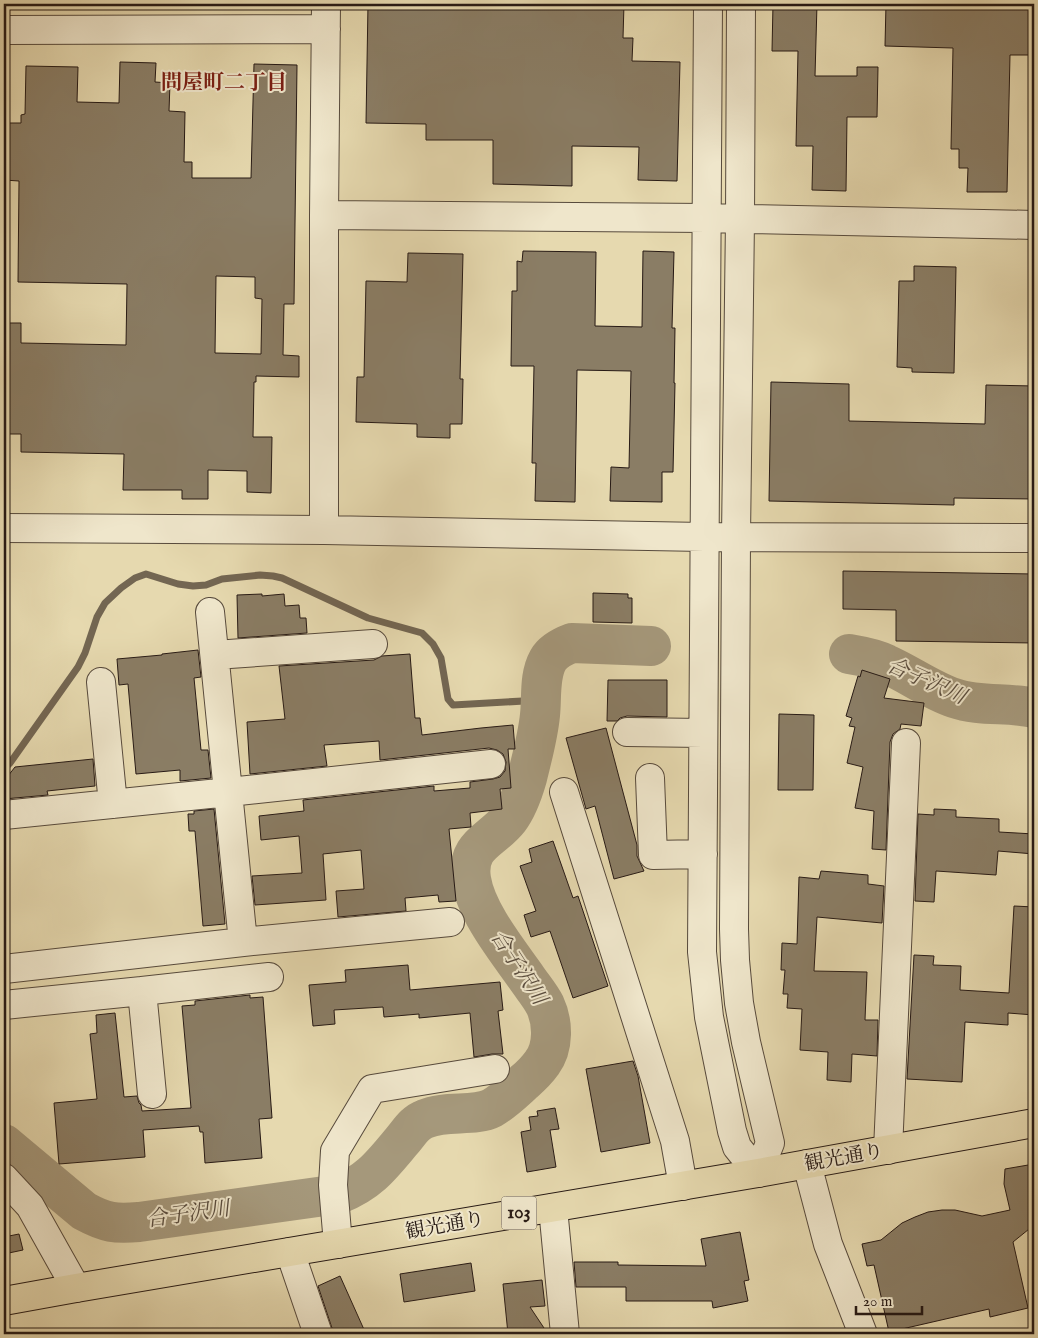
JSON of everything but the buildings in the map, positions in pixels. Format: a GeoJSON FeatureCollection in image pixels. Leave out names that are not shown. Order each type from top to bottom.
{"type":"FeatureCollection","features":[{"type":"Feature","properties":{"kind":"highway","name":"観光通り"},"geometry":{"type":"LineString","coordinates":[[4,1301],[683,1186],[1034,1123]]}},
{"type":"Feature","properties":{"kind":"street"},"geometry":{"type":"LineString","coordinates":[[708,4],[702,952],[709,1017],[732,1131],[737,1147],[758,1173],[770,1142],[746,1042],[739,1002],[734,929],[741,4]]}},
{"type":"Feature","properties":{"kind":"street"},"geometry":{"type":"LineString","coordinates":[[4,30],[326,16],[324,530]]}},
{"type":"Feature","properties":{"kind":"street"},"geometry":{"type":"LineString","coordinates":[[324,214],[706,218],[1034,225]]}},
{"type":"Feature","properties":{"kind":"street"},"geometry":{"type":"LineString","coordinates":[[4,528],[324,530],[736,537],[1034,538]]}},
{"type":"Feature","properties":{"kind":"street"},"geometry":{"type":"LineString","coordinates":[[210,612],[244,942]]}},
{"type":"Feature","properties":{"kind":"street"},"geometry":{"type":"LineString","coordinates":[[215,656],[373,644]]}},
{"type":"Feature","properties":{"kind":"street"},"geometry":{"type":"LineString","coordinates":[[101,682],[113,804]]}},
{"type":"Feature","properties":{"kind":"street"},"geometry":{"type":"LineString","coordinates":[[627,732],[703,733]]}},
{"type":"Feature","properties":{"kind":"street"},"geometry":{"type":"LineString","coordinates":[[888,1150],[906,743]]}},
{"type":"Feature","properties":{"kind":"street"},"geometry":{"type":"LineString","coordinates":[[4,815],[490,764]]}},
{"type":"Feature","properties":{"kind":"street"},"geometry":{"type":"LineString","coordinates":[[650,778],[653,855],[703,854]]}},
{"type":"Feature","properties":{"kind":"street"},"geometry":{"type":"LineString","coordinates":[[564,792],[675,1141],[683,1186]]}},
{"type":"Feature","properties":{"kind":"street"},"geometry":{"type":"LineString","coordinates":[[4,969],[244,942],[450,922]]}},
{"type":"Feature","properties":{"kind":"street"},"geometry":{"type":"LineString","coordinates":[[4,1005],[269,977]]}},
{"type":"Feature","properties":{"kind":"street"},"geometry":{"type":"LineString","coordinates":[[142,991],[152,1094]]}},
{"type":"Feature","properties":{"kind":"street"},"geometry":{"type":"LineString","coordinates":[[338,1244],[334,1195],[335,1151],[372,1089],[495,1069]]}},
{"type":"Feature","properties":{"kind":"street"},"geometry":{"type":"LineString","coordinates":[[807,1164],[828,1244],[863,1334]]}},
{"type":"Feature","properties":{"kind":"street"},"geometry":{"type":"LineString","coordinates":[[4,1178],[30,1206],[76,1288]]}},
{"type":"Feature","properties":{"kind":"street"},"geometry":{"type":"LineString","coordinates":[[553,1208],[565,1334]]}},
{"type":"Feature","properties":{"kind":"street"},"geometry":{"type":"LineString","coordinates":[[290,1252],[318,1334]]}},
{"type":"Feature","properties":{"kind":"waterway"},"geometry":{"type":"LineString","coordinates":[[4,769],[78,667],[85,653],[97,617],[105,603],[135,578],[146,574],[178,584],[193,586],[206,585],[222,579],[260,575],[282,578],[368,618],[422,633],[433,644],[441,658],[448,699],[453,705],[541,700]]}},
{"type":"Feature","properties":{"kind":"waterway","name":"合子沢川"},"geometry":{"type":"LineString","coordinates":[[4,1144],[84,1211],[111,1222],[139,1222],[339,1194],[367,1179],[421,1121],[433,1116],[485,1111],[509,1096],[536,1071],[546,1057],[551,1034],[550,1019],[543,1001],[493,930],[479,904],[471,879],[472,858],[476,850],[509,819],[522,794],[538,731],[543,673],[550,657],[559,649],[572,643],[651,646]]}},
{"type":"Feature","properties":{"kind":"waterway","name":"合子沢川"},"geometry":{"type":"LineString","coordinates":[[849,654],[881,662],[936,691],[964,701],[1034,708]]}},
{"type":"Feature","properties":{"kind":"district","name":"問屋町二丁目"},"geometry":{"type":"Point","coordinates":[224,83]}}]}
